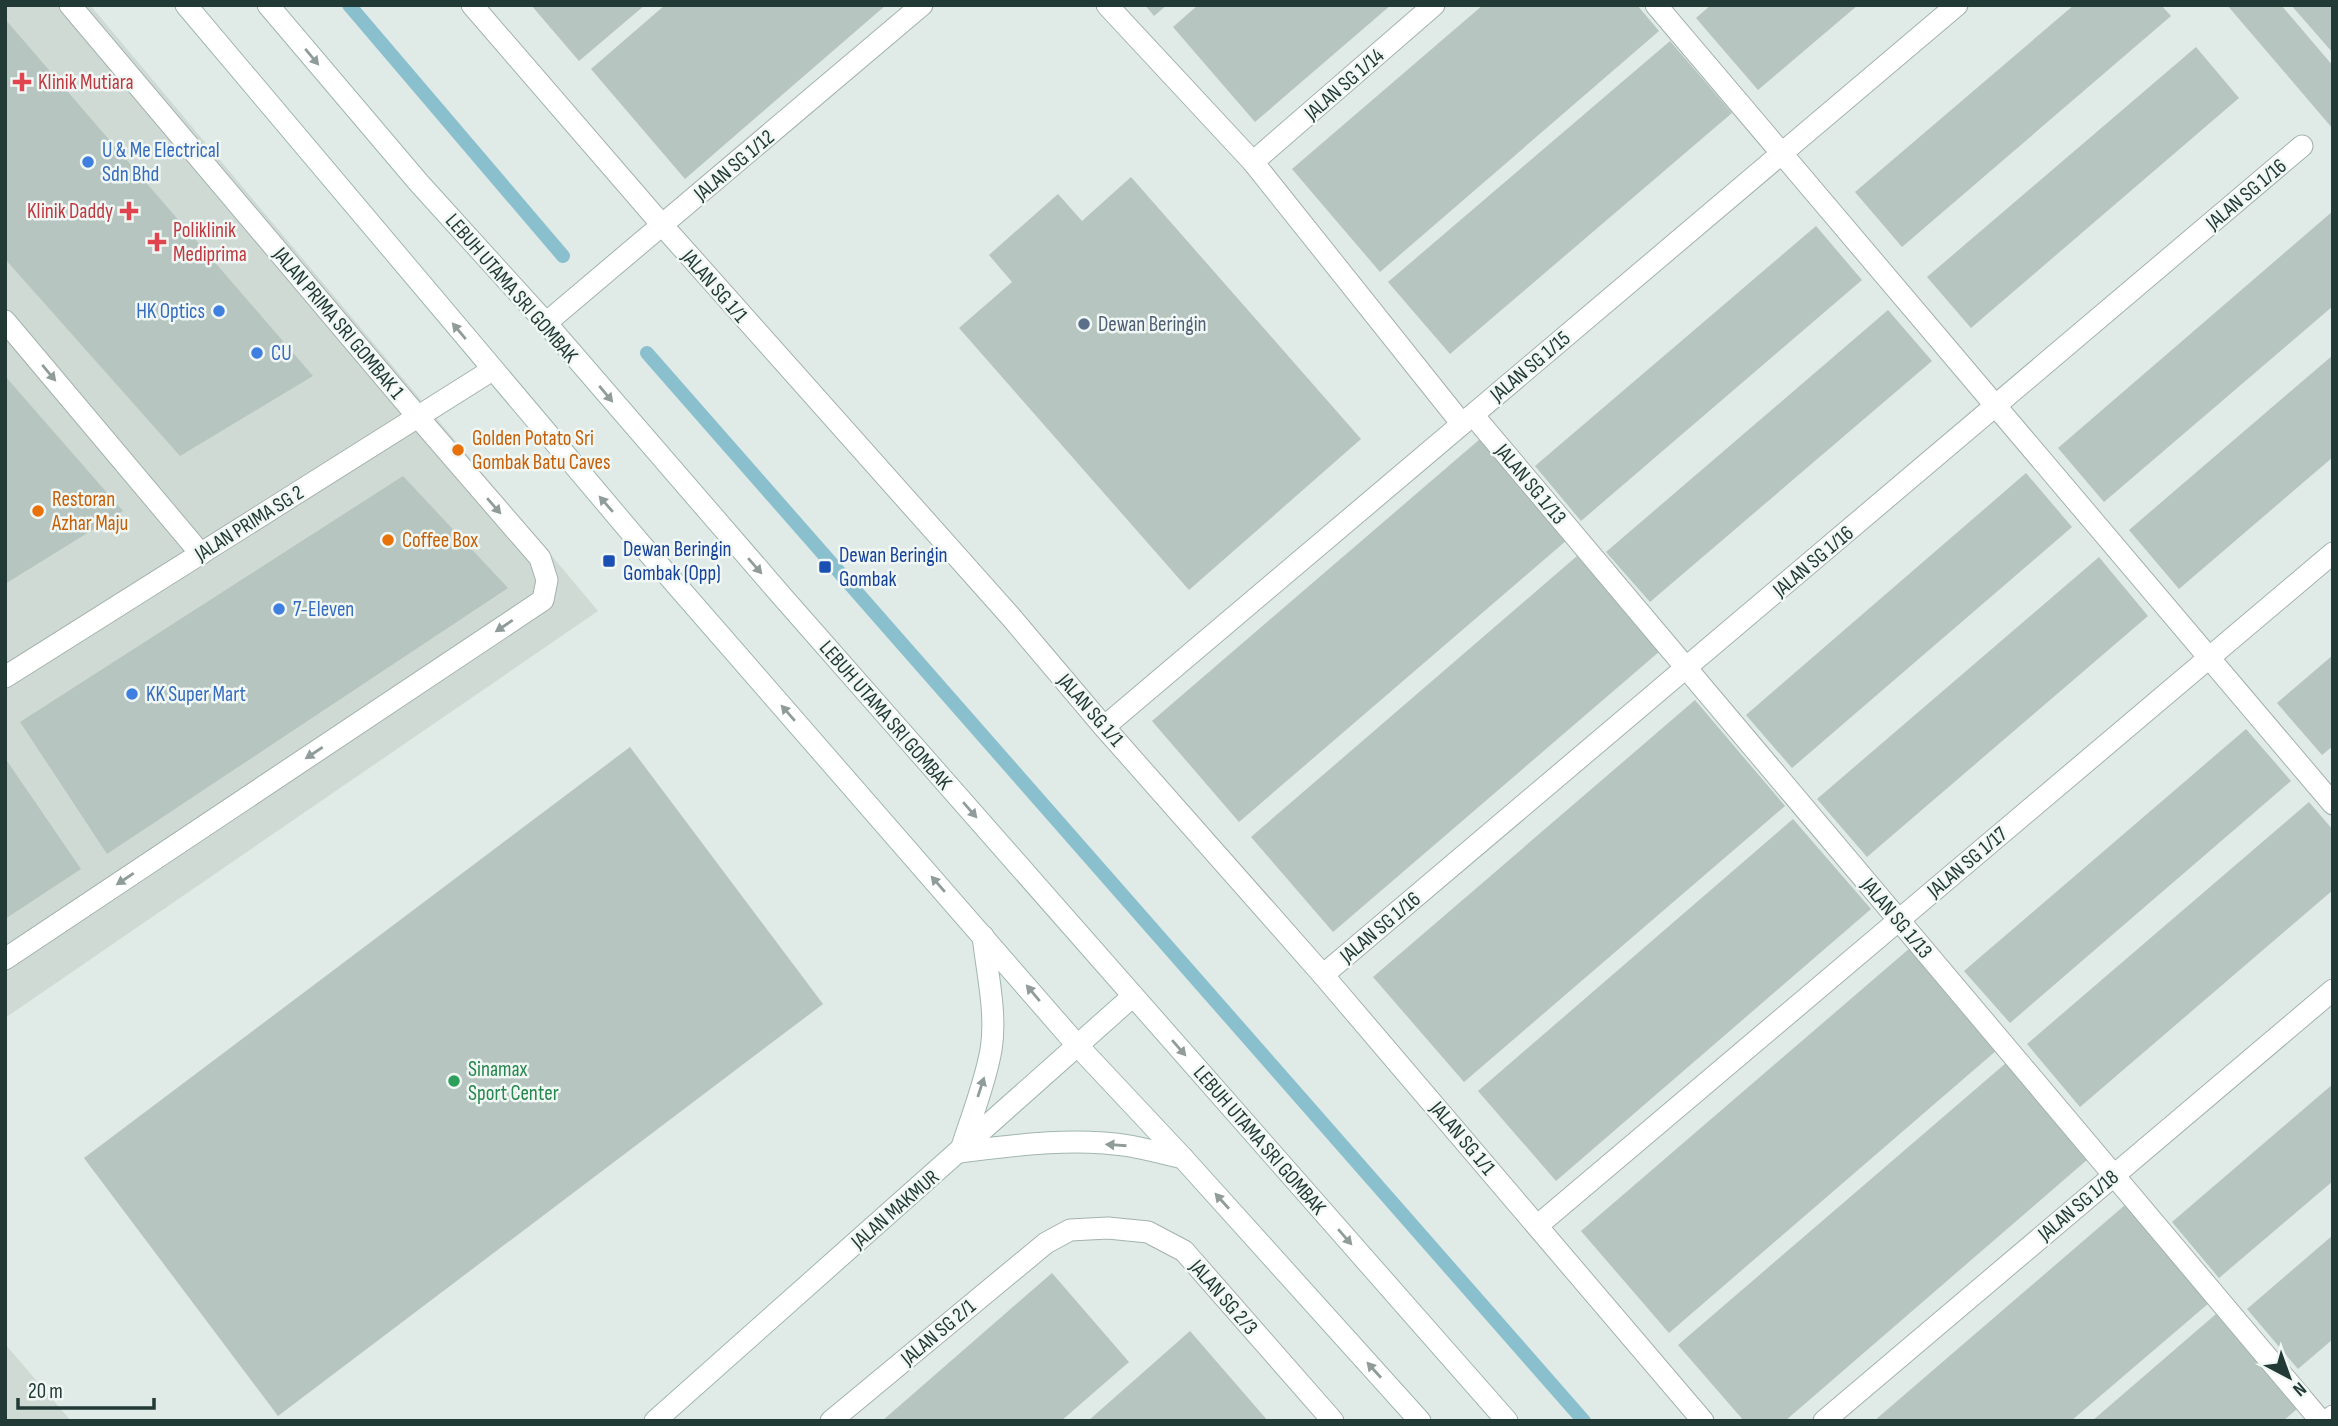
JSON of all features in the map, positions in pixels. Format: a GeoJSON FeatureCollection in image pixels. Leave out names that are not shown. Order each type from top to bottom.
{"type":"FeatureCollection","features":[{"type":"Feature","properties":{"kind":"street","name":"JALAN PRIMA SRI GOMBAK 1"},"geometry":{"type":"LineString","coordinates":[[5,959],[543,600],[547,580],[540,558],[70,5]]}},
{"type":"Feature","properties":{"kind":"street"},"geometry":{"type":"LineString","coordinates":[[186,5],[639,542],[1077,1045],[1183,1158],[1420,1421]]}},
{"type":"Feature","properties":{"kind":"street","name":"LEBUH UTAMA SRI GOMBAK"},"geometry":{"type":"LineString","coordinates":[[268,5],[419,183],[545,323],[1507,1421]]}},
{"type":"Feature","properties":{"kind":"street","name":"JALAN SG 1/1"},"geometry":{"type":"LineString","coordinates":[[472,5],[663,226],[1011,617],[1104,727],[1324,975],[1703,1421]]}},
{"type":"Feature","properties":{"kind":"street","name":"JALAN SG 1/12"},"geometry":{"type":"LineString","coordinates":[[545,323],[922,5]]}},
{"type":"Feature","properties":{"kind":"street","name":"JALAN SG 1/13"},"geometry":{"type":"LineString","coordinates":[[1107,5],[1253,162],[1468,419],[1686,668],[2320,1421]]}},
{"type":"Feature","properties":{"kind":"street","name":"JALAN SG 1/14"},"geometry":{"type":"LineString","coordinates":[[1253,162],[1434,5]]}},
{"type":"Feature","properties":{"kind":"street"},"geometry":{"type":"LineString","coordinates":[[1656,5],[2333,804]]}},
{"type":"Feature","properties":{"kind":"street","name":"JALAN SG 1/15"},"geometry":{"type":"LineString","coordinates":[[1104,727],[1957,5]]}},
{"type":"Feature","properties":{"kind":"street","name":"JALAN SG 1/16"},"geometry":{"type":"LineString","coordinates":[[1324,975],[2302,146]]}},
{"type":"Feature","properties":{"kind":"street"},"geometry":{"type":"LineString","coordinates":[[5,321],[201,554]]}},
{"type":"Feature","properties":{"kind":"street","name":"JALAN PRIMA SG 2"},"geometry":{"type":"LineString","coordinates":[[5,677],[492,370]]}},
{"type":"Feature","properties":{"kind":"street","name":"JALAN SG 1/17"},"geometry":{"type":"LineString","coordinates":[[1537,1226],[2333,553]]}},
{"type":"Feature","properties":{"kind":"street"},"geometry":{"type":"LineString","coordinates":[[983,936],[992,1017],[992,1048],[960,1152],[1035,1143],[1081,1143],[1128,1146],[1183,1158]]}},
{"type":"Feature","properties":{"kind":"street","name":"JALAN SG 1/18"},"geometry":{"type":"LineString","coordinates":[[1824,1421],[2333,990]]}},
{"type":"Feature","properties":{"kind":"street","name":"JALAN MAKMUR"},"geometry":{"type":"LineString","coordinates":[[655,1421],[1133,996]]}},
{"type":"Feature","properties":{"kind":"street","name":"JALAN SG 2/3"},"geometry":{"type":"LineString","coordinates":[[1046,1243],[1070,1230],[1108,1228],[1148,1232],[1184,1251],[1333,1421]]}},
{"type":"Feature","properties":{"kind":"street","name":"JALAN SG 2/1"},"geometry":{"type":"LineString","coordinates":[[831,1421],[1046,1243]]}},
{"type":"Feature","properties":{"kind":"street"},"geometry":{"type":"LineString","coordinates":[[2327,1421],[2333,1416]]}},
{"type":"Feature","properties":{"kind":"shaded area"},"geometry":{"type":"Polygon","coordinates":[[[5,5],[90,5],[598,611],[5,1018],[5,5]]]}},
{"type":"Feature","properties":{"kind":"shaded area"},"geometry":{"type":"Polygon","coordinates":[[[5,1344],[71,1421],[5,1421],[5,1344]]]}},
{"type":"Feature","properties":{"kind":"building"},"geometry":{"type":"Polygon","coordinates":[[[531,5],[645,5],[579,61],[531,5]]]}},
{"type":"Feature","properties":{"kind":"building"},"geometry":{"type":"Polygon","coordinates":[[[665,5],[886,5],[685,179],[591,69],[665,5]]]}},
{"type":"Feature","properties":{"kind":"building"},"geometry":{"type":"Polygon","coordinates":[[[1145,5],[1167,5],[1154,16],[1145,5]]]}},
{"type":"Feature","properties":{"kind":"building"},"geometry":{"type":"Polygon","coordinates":[[[1198,5],[1391,5],[1255,122],[1173,27],[1198,5]]]}},
{"type":"Feature","properties":{"kind":"building"},"geometry":{"type":"Polygon","coordinates":[[[1483,5],[1637,5],[1659,31],[1380,272],[1292,169],[1483,5]]]}},
{"type":"Feature","properties":{"kind":"building"},"geometry":{"type":"Polygon","coordinates":[[[1711,5],[1858,5],[1758,90],[1696,18],[1711,5]]]}},
{"type":"Feature","properties":{"kind":"building"},"geometry":{"type":"Polygon","coordinates":[[[2074,5],[2161,5],[2171,16],[1902,247],[1855,192],[2074,5]]]}},
{"type":"Feature","properties":{"kind":"building"},"geometry":{"type":"Polygon","coordinates":[[[2227,5],[2281,5],[2333,66],[2333,129],[2227,5]]]}},
{"type":"Feature","properties":{"kind":"building"},"geometry":{"type":"Polygon","coordinates":[[[2291,5],[2333,5],[2333,53],[2291,5]]]}},
{"type":"Feature","properties":{"kind":"building"},"geometry":{"type":"Polygon","coordinates":[[[5,19],[313,376],[180,456],[5,259],[5,19]]]}},
{"type":"Feature","properties":{"kind":"building"},"geometry":{"type":"Polygon","coordinates":[[[1670,41],[1732,113],[1450,354],[1388,282],[1670,41]]]}},
{"type":"Feature","properties":{"kind":"building"},"geometry":{"type":"Polygon","coordinates":[[[2196,47],[2239,98],[1971,328],[1927,277],[2196,47]]]}},
{"type":"Feature","properties":{"kind":"building"},"geometry":{"type":"Polygon","coordinates":[[[1131,177],[1361,439],[1189,590],[959,328],[1012,282],[989,255],[1058,194],[1082,221],[1131,177]]]}},
{"type":"Feature","properties":{"kind":"building"},"geometry":{"type":"Polygon","coordinates":[[[2333,211],[2333,306],[2104,502],[2058,448],[2333,211]]]}},
{"type":"Feature","properties":{"kind":"building"},"geometry":{"type":"Polygon","coordinates":[[[1816,226],[1862,280],[1581,521],[1535,466],[1816,226]]]}},
{"type":"Feature","properties":{"kind":"building"},"geometry":{"type":"Polygon","coordinates":[[[1888,310],[1932,361],[1650,602],[1606,552],[1888,310]]]}},
{"type":"Feature","properties":{"kind":"building"},"geometry":{"type":"Polygon","coordinates":[[[2333,355],[2333,457],[2179,589],[2129,530],[2333,355]]]}},
{"type":"Feature","properties":{"kind":"building"},"geometry":{"type":"Polygon","coordinates":[[[5,376],[123,511],[5,584],[5,376]]]}},
{"type":"Feature","properties":{"kind":"building"},"geometry":{"type":"Polygon","coordinates":[[[1480,439],[1567,540],[1239,822],[1152,721],[1480,439]]]}},
{"type":"Feature","properties":{"kind":"building"},"geometry":{"type":"Polygon","coordinates":[[[2026,473],[2072,527],[1792,768],[1746,715],[2026,473]]]}},
{"type":"Feature","properties":{"kind":"building"},"geometry":{"type":"Polygon","coordinates":[[[403,476],[508,588],[107,854],[20,722],[403,476]]]}},
{"type":"Feature","properties":{"kind":"building"},"geometry":{"type":"Polygon","coordinates":[[[1577,556],[1660,651],[1333,932],[1251,837],[1577,556]]]}},
{"type":"Feature","properties":{"kind":"building"},"geometry":{"type":"Polygon","coordinates":[[[2099,557],[2148,616],[1867,857],[1817,799],[2099,557]]]}},
{"type":"Feature","properties":{"kind":"building"},"geometry":{"type":"Polygon","coordinates":[[[2333,655],[2333,746],[2322,755],[2277,703],[2333,655]]]}},
{"type":"Feature","properties":{"kind":"building"},"geometry":{"type":"Polygon","coordinates":[[[1695,700],[1785,806],[1464,1082],[1373,977],[1695,700]]]}},
{"type":"Feature","properties":{"kind":"building"},"geometry":{"type":"Polygon","coordinates":[[[2246,729],[2291,781],[2010,1023],[1964,971],[2246,729]]]}},
{"type":"Feature","properties":{"kind":"building","name":"Sinamax Sport Center"},"geometry":{"type":"Polygon","coordinates":[[[630,747],[823,1004],[278,1416],[84,1158],[630,747]]]}},
{"type":"Feature","properties":{"kind":"building"},"geometry":{"type":"Polygon","coordinates":[[[5,758],[81,869],[5,919],[5,758]]]}},
{"type":"Feature","properties":{"kind":"building"},"geometry":{"type":"Polygon","coordinates":[[[2309,802],[2333,830],[2333,890],[2080,1107],[2027,1044],[2309,802]]]}},
{"type":"Feature","properties":{"kind":"building"},"geometry":{"type":"Polygon","coordinates":[[[1793,819],[1871,909],[1556,1181],[1478,1091],[1793,819]]]}},
{"type":"Feature","properties":{"kind":"building"},"geometry":{"type":"Polygon","coordinates":[[[1910,948],[1997,1050],[1669,1333],[1581,1231],[1910,948]]]}},
{"type":"Feature","properties":{"kind":"building"},"geometry":{"type":"Polygon","coordinates":[[[2006,1063],[2088,1159],[1785,1421],[1744,1421],[1678,1345],[2006,1063]]]}},
{"type":"Feature","properties":{"kind":"building"},"geometry":{"type":"Polygon","coordinates":[[[2333,1084],[2333,1181],[2219,1278],[2172,1222],[2333,1084]]]}},
{"type":"Feature","properties":{"kind":"building"},"geometry":{"type":"Polygon","coordinates":[[[2125,1205],[2209,1303],[2071,1421],[1874,1421],[2125,1205]]]}},
{"type":"Feature","properties":{"kind":"building"},"geometry":{"type":"Polygon","coordinates":[[[2333,1235],[2333,1339],[2298,1369],[2247,1309],[2333,1235]]]}},
{"type":"Feature","properties":{"kind":"building"},"geometry":{"type":"Polygon","coordinates":[[[1052,1273],[1129,1362],[1061,1421],[882,1421],[1052,1273]]]}},
{"type":"Feature","properties":{"kind":"building"},"geometry":{"type":"Polygon","coordinates":[[[2216,1314],[2297,1409],[2283,1421],[2092,1421],[2216,1314]]]}},
{"type":"Feature","properties":{"kind":"building"},"geometry":{"type":"Polygon","coordinates":[[[1190,1331],[1268,1421],[1088,1421],[1190,1331]]]}},
{"type":"Feature","properties":{"kind":"waterway"},"geometry":{"type":"LineString","coordinates":[[349,5],[563,256]]}},
{"type":"Feature","properties":{"kind":"waterway"},"geometry":{"type":"LineString","coordinates":[[647,353],[1584,1421]]}},
{"type":"Feature","properties":{"kind":"place","name":"Klinik Mutiara"},"geometry":{"type":"Point","coordinates":[22,82]}},
{"type":"Feature","properties":{"kind":"place","name":"U & Me Electrical Sdn Bhd"},"geometry":{"type":"Point","coordinates":[88,162]}},
{"type":"Feature","properties":{"kind":"place","name":"Klinik Daddy"},"geometry":{"type":"Point","coordinates":[129,211]}},
{"type":"Feature","properties":{"kind":"place","name":"Poliklinik Mediprima"},"geometry":{"type":"Point","coordinates":[157,242]}},
{"type":"Feature","properties":{"kind":"place","name":"HK Optics"},"geometry":{"type":"Point","coordinates":[219,311]}},
{"type":"Feature","properties":{"kind":"place","name":"Dewan Beringin"},"geometry":{"type":"Point","coordinates":[1084,324]}},
{"type":"Feature","properties":{"kind":"place","name":"CU"},"geometry":{"type":"Point","coordinates":[257,353]}},
{"type":"Feature","properties":{"kind":"place","name":"Golden Potato Sri Gombak Batu Caves"},"geometry":{"type":"Point","coordinates":[458,450]}},
{"type":"Feature","properties":{"kind":"place","name":"Restoran Azhar Maju"},"geometry":{"type":"Point","coordinates":[38,511]}},
{"type":"Feature","properties":{"kind":"place","name":"Coffee Box"},"geometry":{"type":"Point","coordinates":[388,540]}},
{"type":"Feature","properties":{"kind":"place","name":"Dewan Beringin Gombak (Opp)"},"geometry":{"type":"Point","coordinates":[609,561]}},
{"type":"Feature","properties":{"kind":"place","name":"Dewan Beringin Gombak"},"geometry":{"type":"Point","coordinates":[825,567]}},
{"type":"Feature","properties":{"kind":"place","name":"7-Eleven"},"geometry":{"type":"Point","coordinates":[279,609]}},
{"type":"Feature","properties":{"kind":"place","name":"KK Super Mart"},"geometry":{"type":"Point","coordinates":[132,694]}},
{"type":"Feature","properties":{"kind":"place","name":"Sinamax Sport Center"},"geometry":{"type":"Point","coordinates":[454,1081]}}]}
